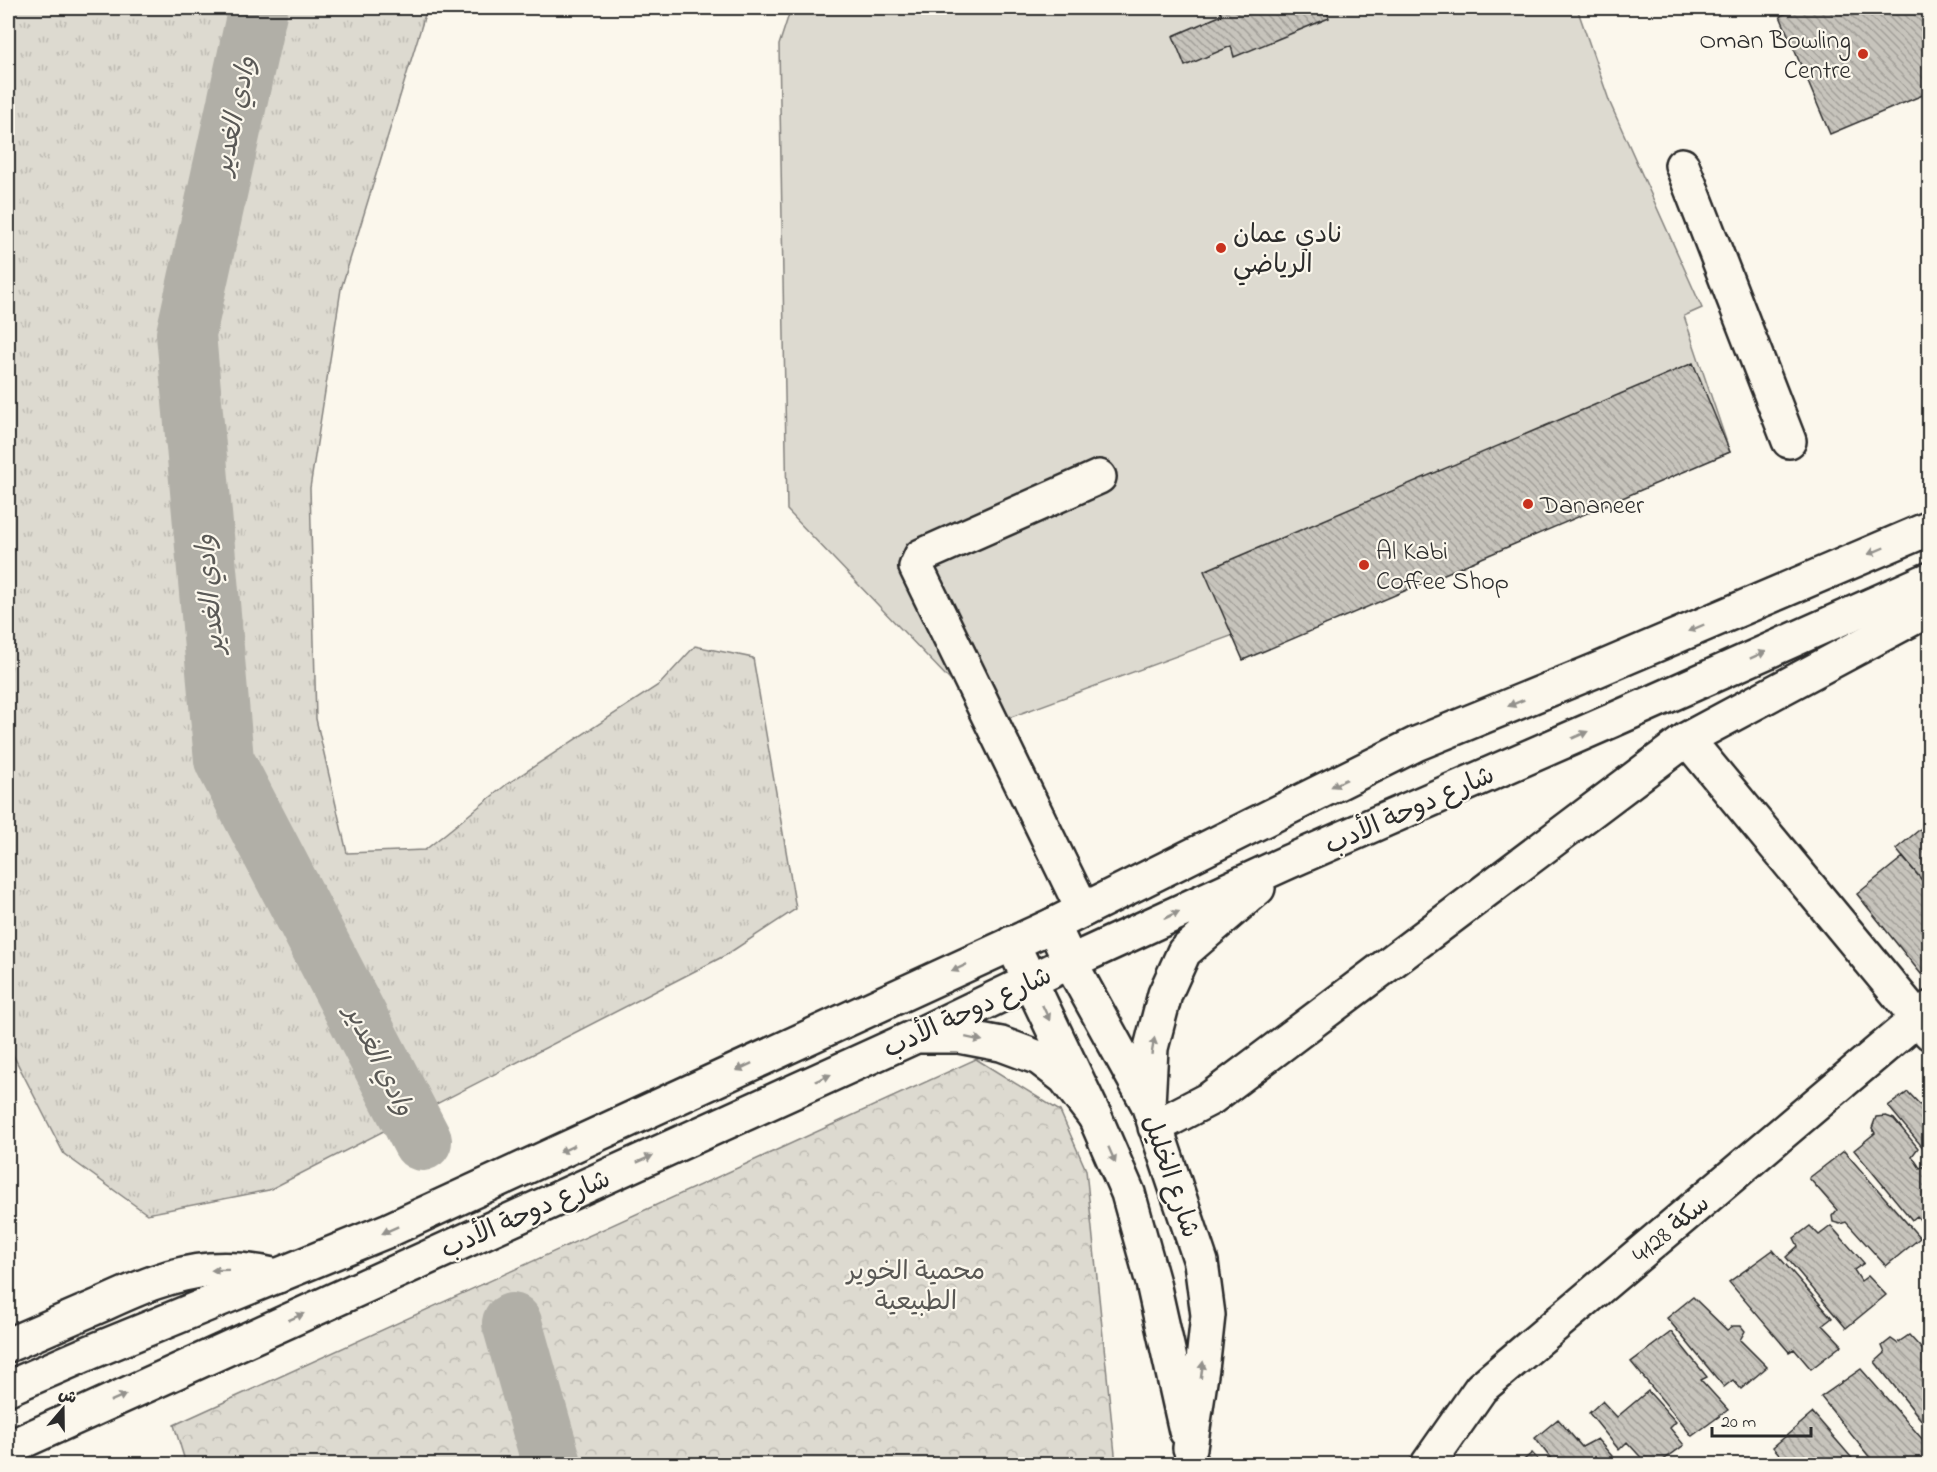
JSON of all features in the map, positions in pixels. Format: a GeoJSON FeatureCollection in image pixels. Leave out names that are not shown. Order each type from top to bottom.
{"type":"FeatureCollection","features":[{"type":"Feature","properties":{"kind":"main road"},"geometry":{"type":"LineString","coordinates":[[1682,165],[1789,441]]}},
{"type":"Feature","properties":{"kind":"main road"},"geometry":{"type":"LineString","coordinates":[[1083,909],[916,567],[921,556],[1099,477]]}},
{"type":"Feature","properties":{"kind":"main road","name":"شارع دوحة الأدب"},"geometry":{"type":"LineString","coordinates":[[8,1388],[389,1230],[1053,925],[1416,744],[1597,670],[1929,528]]}},
{"type":"Feature","properties":{"kind":"main road","name":"شارع دوحة الأدب"},"geometry":{"type":"LineString","coordinates":[[8,1448],[916,1036],[1288,862],[1929,579]]}},
{"type":"Feature","properties":{"kind":"main road"},"geometry":{"type":"LineString","coordinates":[[1288,862],[1184,952],[1165,994],[1151,1048],[1151,1116],[1211,1098],[1687,739],[1929,609]]}},
{"type":"Feature","properties":{"kind":"main road"},"geometry":{"type":"LineString","coordinates":[[1687,739],[1925,1019]]}},
{"type":"Feature","properties":{"kind":"main road","name":"شارع الخليل"},"geometry":{"type":"LineString","coordinates":[[1053,925],[1151,1116],[1201,1262],[1208,1315],[1190,1456]]}},
{"type":"Feature","properties":{"kind":"main road","name":"شارع الخليل"},"geometry":{"type":"LineString","coordinates":[[1012,944],[1095,1117],[1128,1193],[1153,1283],[1190,1456]]}},
{"type":"Feature","properties":{"kind":"main road","name":"سكة 4128"},"geometry":{"type":"LineString","coordinates":[[1428,1464],[1481,1388],[1925,1019]]}},
{"type":"Feature","properties":{"kind":"main road"},"geometry":{"type":"LineString","coordinates":[[916,1036],[959,1036],[1000,1044],[1039,1058],[1065,1078],[1095,1117]]}},
{"type":"Feature","properties":{"kind":"main road"},"geometry":{"type":"LineString","coordinates":[[12,1342],[154,1282],[181,1274],[233,1269],[278,1276]]}},
{"type":"Feature","properties":{"kind":"green space"},"geometry":{"type":"Polygon","coordinates":[[[8,8],[427,8],[341,289],[310,488],[316,719],[347,853],[425,850],[507,784],[660,684],[695,646],[753,658],[796,909],[726,955],[269,1190],[147,1214],[64,1154],[8,1045],[8,8]]]}},
{"type":"Feature","properties":{"kind":"green space","name":"نادي عمان الرياضي"},"geometry":{"type":"Polygon","coordinates":[[[791,8],[1577,8],[1610,103],[1702,308],[1684,316],[1730,452],[992,724],[787,510],[779,45],[791,8]]]}},
{"type":"Feature","properties":{"kind":"green space","name":"محمية الخوير الطبيعية"},"geometry":{"type":"Polygon","coordinates":[[[976,1059],[1060,1111],[1086,1170],[1116,1464],[186,1464],[174,1425],[976,1059]]]}},
{"type":"Feature","properties":{"kind":"building"},"geometry":{"type":"Polygon","coordinates":[[[1219,8],[1326,8],[1329,18],[1234,57],[1231,46],[1185,66],[1173,36],[1222,15],[1219,8]]]}},
{"type":"Feature","properties":{"kind":"building","name":"Oman Bowling Centre"},"geometry":{"type":"Polygon","coordinates":[[[1800,8],[1930,8],[1930,92],[1830,134],[1780,16],[1800,8]]]}},
{"type":"Feature","properties":{"kind":"building"},"geometry":{"type":"Polygon","coordinates":[[[1693,363],[1730,452],[1243,660],[1204,571],[1693,363]]]}},
{"type":"Feature","properties":{"kind":"building"},"geometry":{"type":"Polygon","coordinates":[[[1930,821],[1930,890],[1896,849],[1930,821]]]}},
{"type":"Feature","properties":{"kind":"building"},"geometry":{"type":"Polygon","coordinates":[[[1903,857],[1930,890],[1930,933],[1925,937],[1930,942],[1930,968],[1921,974],[1857,894],[1903,857]]]}},
{"type":"Feature","properties":{"kind":"building"},"geometry":{"type":"Polygon","coordinates":[[[1908,1092],[1926,1111],[1930,1109],[1930,1156],[1888,1106],[1908,1092]]]}},
{"type":"Feature","properties":{"kind":"building"},"geometry":{"type":"Polygon","coordinates":[[[1886,1116],[1894,1119],[1918,1148],[1912,1156],[1920,1168],[1930,1164],[1930,1227],[1926,1227],[1917,1216],[1912,1220],[1854,1150],[1875,1133],[1872,1128],[1876,1117],[1886,1116]]]}},
{"type":"Feature","properties":{"kind":"building"},"geometry":{"type":"Polygon","coordinates":[[[1844,1151],[1920,1238],[1886,1266],[1846,1222],[1840,1224],[1833,1222],[1832,1216],[1837,1210],[1809,1178],[1844,1151]]]}},
{"type":"Feature","properties":{"kind":"building"},"geometry":{"type":"Polygon","coordinates":[[[1810,1226],[1819,1235],[1831,1226],[1864,1263],[1854,1270],[1861,1281],[1868,1276],[1886,1295],[1846,1328],[1786,1257],[1798,1246],[1794,1238],[1810,1226]]]}},
{"type":"Feature","properties":{"kind":"building"},"geometry":{"type":"Polygon","coordinates":[[[1773,1250],[1832,1318],[1823,1325],[1842,1345],[1811,1369],[1794,1349],[1789,1352],[1729,1282],[1773,1250]]]}},
{"type":"Feature","properties":{"kind":"building"},"geometry":{"type":"Polygon","coordinates":[[[1693,1297],[1727,1330],[1733,1326],[1741,1326],[1745,1331],[1740,1340],[1767,1367],[1741,1389],[1733,1380],[1724,1387],[1667,1318],[1693,1297]]]}},
{"type":"Feature","properties":{"kind":"building"},"geometry":{"type":"Polygon","coordinates":[[[1671,1332],[1707,1377],[1701,1380],[1728,1410],[1692,1436],[1631,1362],[1671,1332]]]}},
{"type":"Feature","properties":{"kind":"building"},"geometry":{"type":"Polygon","coordinates":[[[1909,1335],[1930,1358],[1928,1368],[1930,1370],[1930,1431],[1875,1362],[1885,1353],[1882,1346],[1891,1339],[1897,1343],[1909,1335]]]}},
{"type":"Feature","properties":{"kind":"building"},"geometry":{"type":"Polygon","coordinates":[[[1861,1369],[1930,1448],[1930,1457],[1920,1464],[1875,1464],[1821,1397],[1861,1369]]]}},
{"type":"Feature","properties":{"kind":"building"},"geometry":{"type":"Polygon","coordinates":[[[1648,1391],[1676,1422],[1670,1428],[1684,1445],[1658,1464],[1647,1464],[1627,1442],[1619,1450],[1589,1413],[1602,1401],[1617,1417],[1648,1391]]]}},
{"type":"Feature","properties":{"kind":"building"},"geometry":{"type":"Polygon","coordinates":[[[1813,1413],[1857,1464],[1788,1464],[1773,1447],[1813,1413]]]}},
{"type":"Feature","properties":{"kind":"building"},"geometry":{"type":"Polygon","coordinates":[[[1558,1419],[1582,1447],[1597,1439],[1619,1464],[1555,1464],[1535,1438],[1558,1419]]]}},
{"type":"Feature","properties":{"kind":"building"},"geometry":{"type":"Polygon","coordinates":[[[1532,1453],[1542,1464],[1519,1464],[1532,1453]]]}},
{"type":"Feature","properties":{"kind":"waterway","name":"وادي الغدير"},"geometry":{"type":"LineString","coordinates":[[258,8],[186,334],[224,760],[422,1141]]}},
{"type":"Feature","properties":{"kind":"waterway","name":"وادي الغدير"},"geometry":{"type":"LineString","coordinates":[[512,1323],[552,1464]]}},
{"type":"Feature","properties":{"kind":"place","name":"Oman Bowling Centre"},"geometry":{"type":"Point","coordinates":[1863,54]}},
{"type":"Feature","properties":{"kind":"place","name":"نادي عمان الرياضي"},"geometry":{"type":"Point","coordinates":[1221,248]}},
{"type":"Feature","properties":{"kind":"place","name":"Dananeer"},"geometry":{"type":"Point","coordinates":[1528,504]}},
{"type":"Feature","properties":{"kind":"place","name":"Al Kabi Coffee Shop"},"geometry":{"type":"Point","coordinates":[1364,565]}}]}
